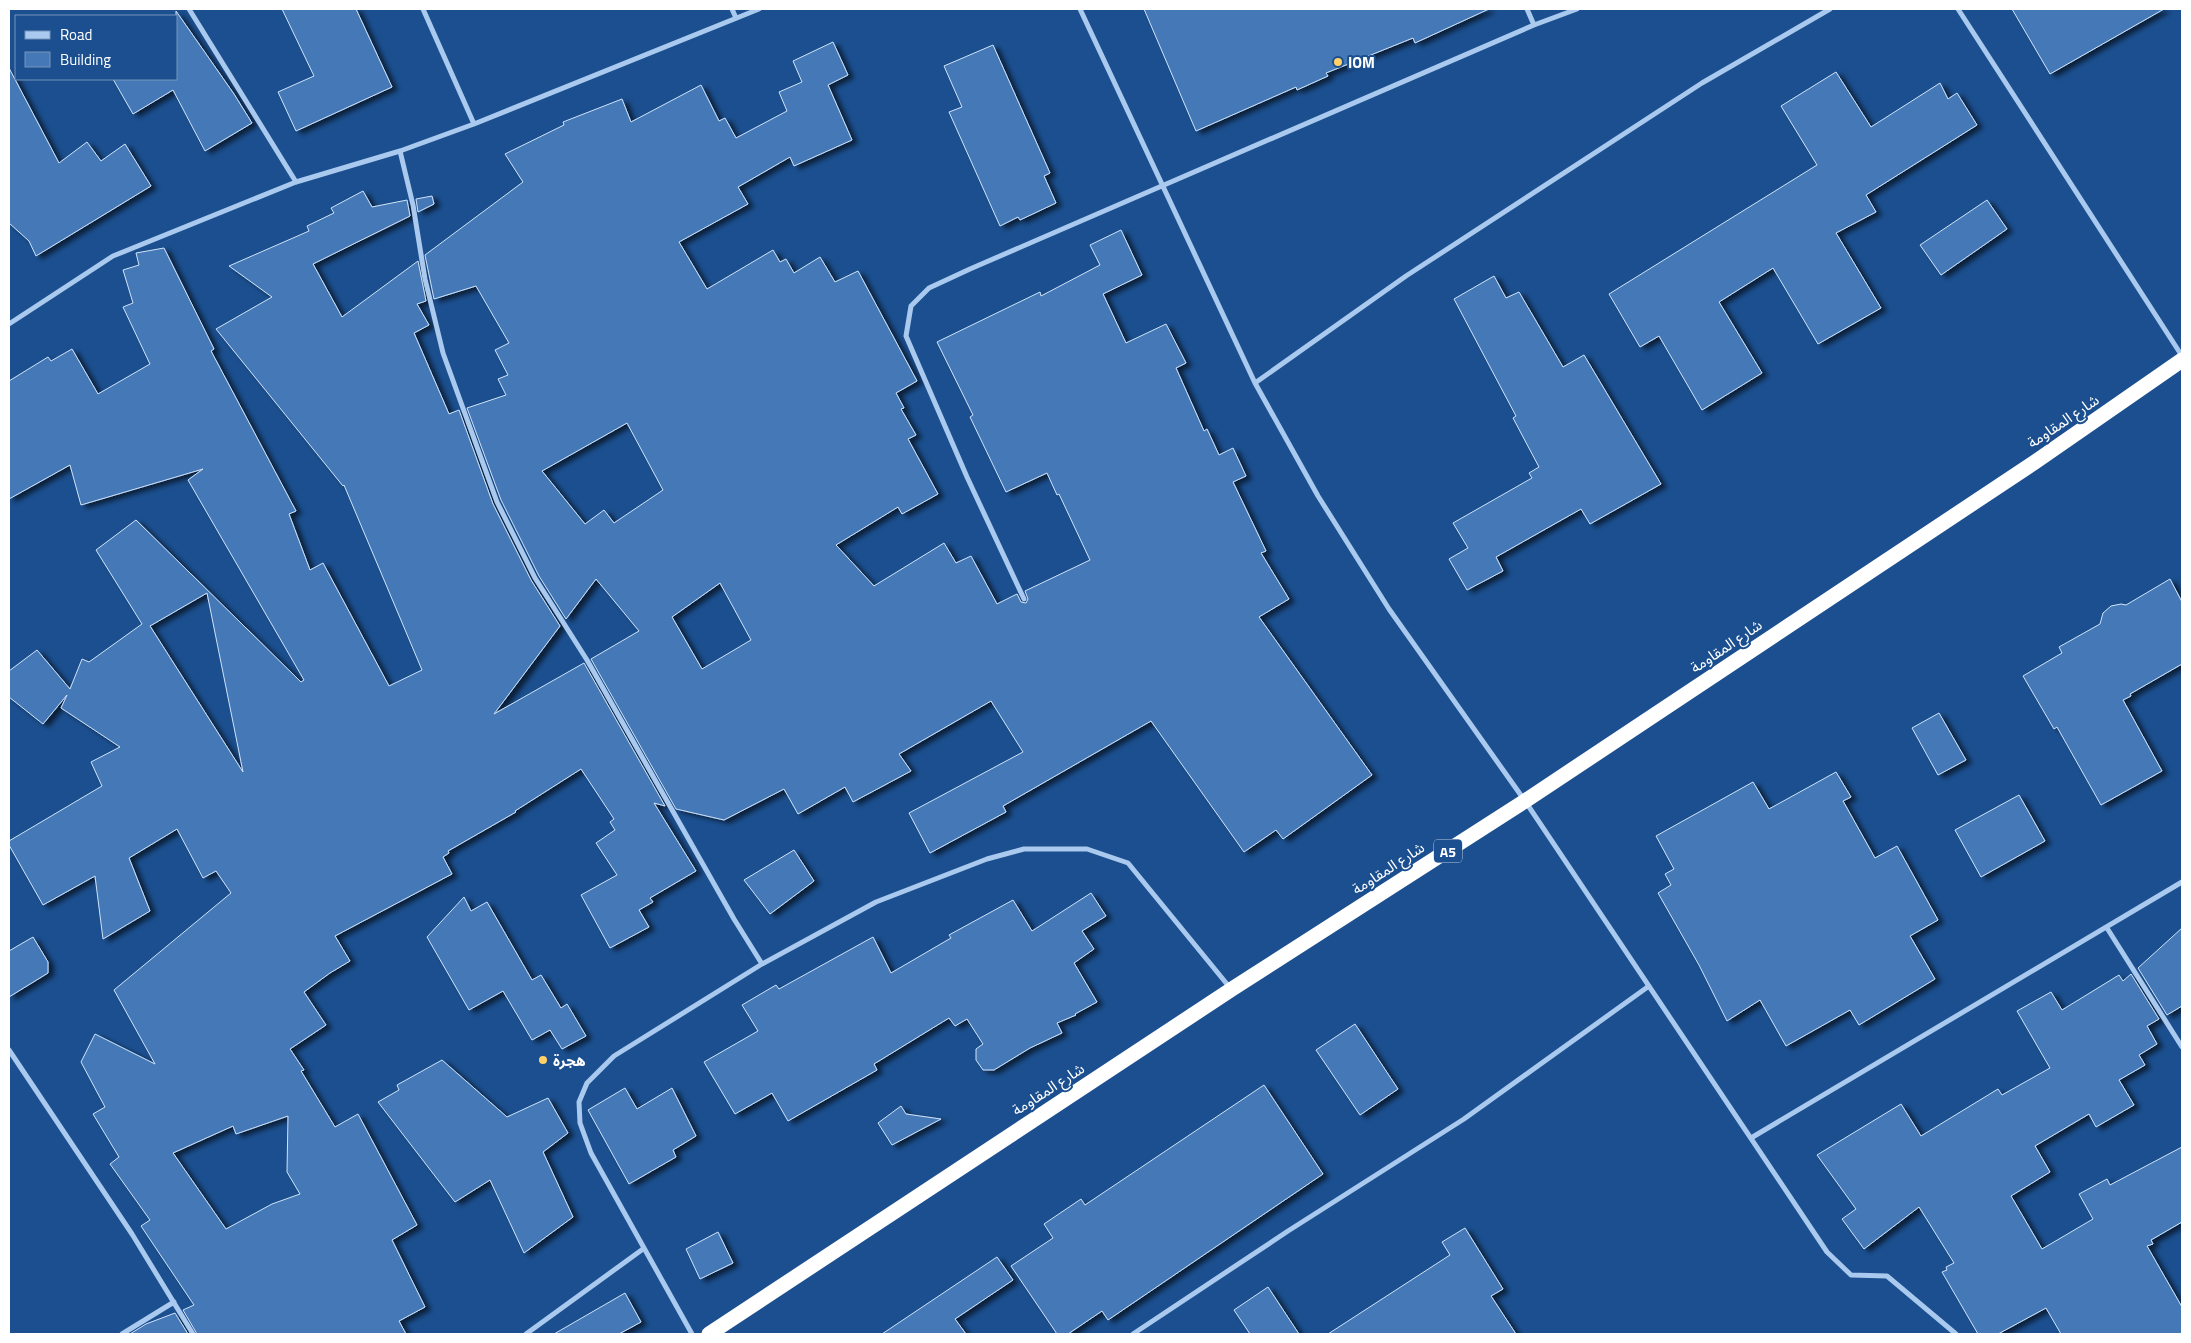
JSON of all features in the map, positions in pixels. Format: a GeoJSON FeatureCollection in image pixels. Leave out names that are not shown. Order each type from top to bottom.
{"type":"FeatureCollection","features":[{"type":"Feature","properties":{"kind":"highway","name":"شارع المقاومة"},"geometry":{"type":"LineString","coordinates":[[709,1334],[1232,989],[1525,801],[2026,467],[2182,360]]}},
{"type":"Feature","properties":{"kind":"street"},"geometry":{"type":"LineString","coordinates":[[190,9],[296,182]]}},
{"type":"Feature","properties":{"kind":"street"},"geometry":{"type":"LineString","coordinates":[[423,9],[474,124]]}},
{"type":"Feature","properties":{"kind":"street"},"geometry":{"type":"LineString","coordinates":[[732,9],[736,18]]}},
{"type":"Feature","properties":{"kind":"street"},"geometry":{"type":"LineString","coordinates":[[9,324],[113,256],[296,182],[400,151],[474,124],[759,9]]}},
{"type":"Feature","properties":{"kind":"street"},"geometry":{"type":"LineString","coordinates":[[1080,9],[1255,384],[1318,496],[1389,609],[1525,801],[1827,1252],[1850,1275],[1886,1276],[1956,1334]]}},
{"type":"Feature","properties":{"kind":"street"},"geometry":{"type":"LineString","coordinates":[[1527,9],[1534,25]]}},
{"type":"Feature","properties":{"kind":"street"},"geometry":{"type":"LineString","coordinates":[[1024,598],[967,477],[906,336],[911,306],[929,288],[1534,25],[1577,9]]}},
{"type":"Feature","properties":{"kind":"street"},"geometry":{"type":"LineString","coordinates":[[1255,384],[1422,265],[1702,83],[1830,9]]}},
{"type":"Feature","properties":{"kind":"street"},"geometry":{"type":"LineString","coordinates":[[1958,9],[2182,356]]}},
{"type":"Feature","properties":{"kind":"street"},"geometry":{"type":"LineString","coordinates":[[400,151],[413,206],[425,279],[443,353],[497,502],[534,578],[587,660],[734,919],[762,964]]}},
{"type":"Feature","properties":{"kind":"street"},"geometry":{"type":"LineString","coordinates":[[692,1334],[591,1153],[580,1123],[579,1102],[587,1083],[614,1056],[762,964],[876,902],[987,858],[1024,849],[1088,849],[1128,863],[1232,989]]}},
{"type":"Feature","properties":{"kind":"street"},"geometry":{"type":"LineString","coordinates":[[1751,1138],[2182,882]]}},
{"type":"Feature","properties":{"kind":"street"},"geometry":{"type":"LineString","coordinates":[[2107,928],[2182,1047]]}},
{"type":"Feature","properties":{"kind":"street"},"geometry":{"type":"LineString","coordinates":[[1133,1334],[1288,1231],[1464,1119],[1649,986]]}},
{"type":"Feature","properties":{"kind":"street"},"geometry":{"type":"LineString","coordinates":[[9,1050],[117,1211],[193,1334]]}},
{"type":"Feature","properties":{"kind":"street"},"geometry":{"type":"LineString","coordinates":[[526,1334],[643,1249]]}},
{"type":"Feature","properties":{"kind":"street"},"geometry":{"type":"LineString","coordinates":[[122,1334],[174,1302]]}},
{"type":"Feature","properties":{"kind":"building"},"geometry":{"type":"Polygon","coordinates":[[[282,9],[356,9],[392,87],[296,131],[278,92],[314,76],[282,9]]]}},
{"type":"Feature","properties":{"kind":"building"},"geometry":{"type":"Polygon","coordinates":[[[1144,9],[1489,9],[1415,43],[1413,38],[1326,73],[1328,76],[1297,90],[1296,87],[1196,131],[1144,9]]]}},
{"type":"Feature","properties":{"kind":"building"},"geometry":{"type":"Polygon","coordinates":[[[2012,9],[2164,9],[2050,74],[2012,9]]]}},
{"type":"Feature","properties":{"kind":"building"},"geometry":{"type":"Polygon","coordinates":[[[176,11],[252,123],[205,151],[173,90],[133,114],[114,80],[178,80],[178,15],[176,15],[176,11]]]}},
{"type":"Feature","properties":{"kind":"building"},"geometry":{"type":"Polygon","coordinates":[[[833,42],[848,75],[828,85],[852,140],[794,166],[790,157],[738,187],[748,204],[679,242],[707,289],[773,250],[780,262],[786,259],[794,273],[820,257],[835,282],[858,271],[917,381],[896,393],[904,408],[901,409],[916,435],[908,439],[938,494],[902,514],[898,507],[836,545],[874,586],[944,543],[956,563],[971,556],[997,604],[1017,594],[1021,602],[1026,603],[1028,599],[1025,591],[1090,560],[1047,473],[1006,492],[970,417],[973,415],[937,342],[1040,292],[1041,296],[1100,265],[1090,245],[1121,230],[1142,275],[1103,294],[1126,343],[1166,324],[1186,363],[1176,368],[1204,431],[1207,429],[1219,455],[1233,448],[1246,476],[1233,482],[1266,551],[1261,553],[1289,599],[1259,617],[1372,775],[1283,839],[1276,830],[1244,852],[1151,721],[1003,806],[1006,812],[930,853],[909,813],[1023,752],[991,701],[899,754],[911,771],[853,802],[845,787],[798,814],[784,789],[724,820],[676,809],[591,659],[639,631],[596,579],[566,619],[539,576],[501,500],[467,408],[506,395],[498,379],[508,375],[495,350],[509,343],[476,286],[434,299],[425,255],[523,182],[505,154],[564,125],[563,122],[622,99],[631,122],[701,85],[719,121],[725,118],[736,138],[787,111],[779,92],[802,82],[793,61],[833,42]],[[627,423],[542,471],[585,524],[604,510],[614,523],[663,490],[627,423]],[[720,583],[672,617],[702,669],[751,640],[720,583]]]}},
{"type":"Feature","properties":{"kind":"building"},"geometry":{"type":"Polygon","coordinates":[[[993,45],[1050,173],[1044,176],[1056,203],[1020,220],[1018,217],[1000,226],[949,112],[962,107],[944,66],[993,45]]]}},
{"type":"Feature","properties":{"kind":"building"},"geometry":{"type":"Polygon","coordinates":[[[9,68],[59,163],[87,142],[101,161],[125,144],[151,186],[36,256],[29,241],[9,223],[9,68]]]}},
{"type":"Feature","properties":{"kind":"building"},"geometry":{"type":"Polygon","coordinates":[[[1836,72],[1871,127],[1940,83],[1948,99],[1957,93],[1977,125],[1866,195],[1876,212],[1836,233],[1881,308],[1818,344],[1773,268],[1719,302],[1762,373],[1702,410],[1659,336],[1640,347],[1609,294],[1817,165],[1781,106],[1836,72]]]}},
{"type":"Feature","properties":{"kind":"building"},"geometry":{"type":"Polygon","coordinates":[[[363,191],[372,207],[407,200],[410,216],[313,264],[342,317],[418,261],[426,301],[417,304],[429,325],[414,333],[449,414],[459,410],[493,504],[531,580],[560,626],[494,714],[584,663],[665,806],[654,803],[696,871],[650,898],[653,902],[639,910],[649,927],[610,948],[581,895],[617,875],[596,843],[615,830],[610,822],[614,819],[581,769],[516,812],[448,851],[449,853],[443,857],[452,874],[335,936],[350,961],[304,992],[326,1025],[290,1049],[304,1070],[301,1071],[335,1127],[358,1114],[417,1225],[392,1240],[425,1307],[399,1321],[406,1334],[197,1334],[183,1310],[194,1305],[141,1226],[150,1220],[110,1164],[119,1157],[93,1114],[105,1107],[81,1062],[95,1034],[155,1064],[114,990],[231,893],[216,871],[203,878],[177,829],[129,858],[150,911],[103,939],[95,876],[43,905],[9,845],[9,841],[102,786],[91,762],[120,747],[61,708],[67,695],[43,724],[9,697],[9,671],[37,650],[70,689],[82,659],[89,662],[142,624],[96,550],[136,520],[301,682],[304,680],[188,480],[203,469],[81,505],[70,465],[9,499],[9,381],[48,357],[51,361],[72,349],[98,394],[150,364],[123,307],[133,303],[123,270],[139,265],[136,253],[164,248],[214,349],[211,351],[296,511],[289,514],[310,570],[323,563],[389,686],[422,670],[344,485],[216,329],[272,297],[229,266],[309,231],[307,226],[334,213],[331,208],[363,191]],[[207,593],[150,626],[243,772],[207,593]],[[288,1116],[236,1134],[233,1126],[173,1153],[226,1229],[272,1204],[300,1194],[287,1172],[288,1116]]]}},
{"type":"Feature","properties":{"kind":"building"},"geometry":{"type":"Polygon","coordinates":[[[432,196],[434,204],[418,212],[416,199],[432,196]]]}},
{"type":"Feature","properties":{"kind":"building"},"geometry":{"type":"Polygon","coordinates":[[[1987,200],[2007,229],[1941,275],[1920,245],[1987,200]]]}},
{"type":"Feature","properties":{"kind":"building"},"geometry":{"type":"Polygon","coordinates":[[[1494,276],[1506,298],[1519,292],[1563,367],[1584,355],[1661,484],[1590,524],[1581,509],[1496,557],[1503,571],[1467,590],[1449,559],[1468,548],[1453,523],[1532,478],[1529,473],[1539,467],[1513,418],[1516,416],[1454,299],[1494,276]]]}},
{"type":"Feature","properties":{"kind":"building"},"geometry":{"type":"Polygon","coordinates":[[[2170,579],[2182,602],[2182,664],[2123,700],[2162,771],[2101,805],[2057,727],[2054,729],[2023,676],[2062,653],[2059,647],[2100,624],[2103,613],[2111,606],[2126,605],[2170,579]]]}},
{"type":"Feature","properties":{"kind":"building"},"geometry":{"type":"Polygon","coordinates":[[[1939,713],[1966,760],[1938,775],[1912,728],[1939,713]]]}},
{"type":"Feature","properties":{"kind":"building"},"geometry":{"type":"Polygon","coordinates":[[[1836,772],[1851,797],[1843,801],[1875,858],[1897,846],[1938,920],[1910,936],[1935,979],[1859,1025],[1850,1010],[1786,1046],[1760,1000],[1727,1021],[1699,965],[1658,893],[1671,885],[1665,874],[1674,869],[1656,836],[1753,782],[1769,809],[1836,772]]]}},
{"type":"Feature","properties":{"kind":"building"},"geometry":{"type":"Polygon","coordinates":[[[2019,795],[2045,841],[1981,877],[1955,830],[2019,795]]]}},
{"type":"Feature","properties":{"kind":"building"},"geometry":{"type":"Polygon","coordinates":[[[794,850],[814,881],[770,914],[744,880],[794,850]]]}},
{"type":"Feature","properties":{"kind":"building"},"geometry":{"type":"Polygon","coordinates":[[[1091,893],[1106,916],[1082,931],[1094,949],[1074,963],[1097,1002],[1076,1015],[1057,1023],[1062,1033],[1030,1048],[994,1070],[983,1070],[976,1060],[976,1049],[983,1044],[967,1019],[955,1026],[949,1018],[874,1064],[877,1070],[788,1121],[772,1093],[735,1114],[704,1062],[758,1031],[742,1005],[776,985],[779,989],[873,937],[891,973],[951,938],[949,935],[1013,900],[1032,931],[1091,893]]]}},
{"type":"Feature","properties":{"kind":"building"},"geometry":{"type":"Polygon","coordinates":[[[464,897],[471,911],[487,902],[532,980],[541,975],[561,1008],[567,1004],[586,1036],[562,1049],[550,1030],[532,1040],[503,991],[469,1010],[427,937],[464,897]]]}},
{"type":"Feature","properties":{"kind":"building"},"geometry":{"type":"Polygon","coordinates":[[[2182,928],[2182,1006],[2167,1015],[2138,968],[2182,928]]]}},
{"type":"Feature","properties":{"kind":"building"},"geometry":{"type":"Polygon","coordinates":[[[33,937],[48,962],[48,973],[9,997],[9,951],[33,937]]]}},
{"type":"Feature","properties":{"kind":"building"},"geometry":{"type":"Polygon","coordinates":[[[2131,974],[2159,1019],[2147,1026],[2157,1044],[2139,1055],[2145,1065],[2119,1080],[2134,1105],[2096,1127],[2089,1114],[2035,1146],[2050,1172],[2011,1196],[2042,1249],[2093,1219],[2079,1194],[2107,1179],[2110,1185],[2182,1147],[2182,1222],[2151,1240],[2153,1244],[2147,1246],[2182,1307],[2182,1334],[2061,1334],[2046,1308],[1998,1334],[1978,1334],[1942,1272],[1947,1270],[1946,1267],[1954,1263],[1919,1207],[1864,1249],[1842,1219],[1856,1209],[1817,1155],[1901,1104],[1921,1136],[1998,1089],[2002,1095],[2050,1068],[2017,1011],[2051,992],[2062,1010],[2119,975],[2123,981],[2131,974]]]}},
{"type":"Feature","properties":{"kind":"building"},"geometry":{"type":"Polygon","coordinates":[[[1355,1024],[1398,1089],[1360,1115],[1316,1050],[1355,1024]]]}},
{"type":"Feature","properties":{"kind":"building"},"geometry":{"type":"Polygon","coordinates":[[[442,1060],[507,1117],[548,1098],[568,1133],[543,1152],[573,1217],[524,1253],[490,1180],[455,1202],[378,1102],[399,1090],[397,1085],[442,1060]]]}},
{"type":"Feature","properties":{"kind":"building"},"geometry":{"type":"Polygon","coordinates":[[[1264,1085],[1323,1174],[1108,1320],[1102,1311],[1068,1334],[1057,1334],[1011,1266],[1053,1238],[1044,1224],[1081,1199],[1085,1205],[1264,1085]]]}},
{"type":"Feature","properties":{"kind":"building"},"geometry":{"type":"Polygon","coordinates":[[[625,1088],[637,1109],[672,1088],[696,1136],[673,1150],[676,1157],[629,1184],[588,1110],[625,1088]]]}},
{"type":"Feature","properties":{"kind":"building"},"geometry":{"type":"Polygon","coordinates":[[[901,1106],[906,1114],[941,1119],[892,1145],[878,1123],[901,1106]]]}},
{"type":"Feature","properties":{"kind":"building"},"geometry":{"type":"Polygon","coordinates":[[[1465,1228],[1503,1289],[1491,1296],[1516,1334],[1328,1334],[1450,1255],[1442,1242],[1465,1228]]]}},
{"type":"Feature","properties":{"kind":"building"},"geometry":{"type":"Polygon","coordinates":[[[718,1232],[733,1263],[700,1279],[686,1249],[718,1232]]]}},
{"type":"Feature","properties":{"kind":"building"},"geometry":{"type":"Polygon","coordinates":[[[997,1257],[1013,1280],[955,1319],[966,1334],[882,1334],[997,1257]]]}},
{"type":"Feature","properties":{"kind":"building"},"geometry":{"type":"Polygon","coordinates":[[[1268,1287],[1299,1334],[1250,1334],[1234,1310],[1268,1287]]]}},
{"type":"Feature","properties":{"kind":"building"},"geometry":{"type":"Polygon","coordinates":[[[625,1293],[641,1322],[619,1334],[554,1334],[625,1293]]]}},
{"type":"Feature","properties":{"kind":"building"},"geometry":{"type":"Polygon","coordinates":[[[175,1313],[188,1334],[130,1334],[146,1324],[175,1313]]]}},
{"type":"Feature","properties":{"kind":"place","name":"IOM"},"geometry":{"type":"Point","coordinates":[1338,62]}},
{"type":"Feature","properties":{"kind":"place","name":"هجرة"},"geometry":{"type":"Point","coordinates":[543,1060]}}]}
